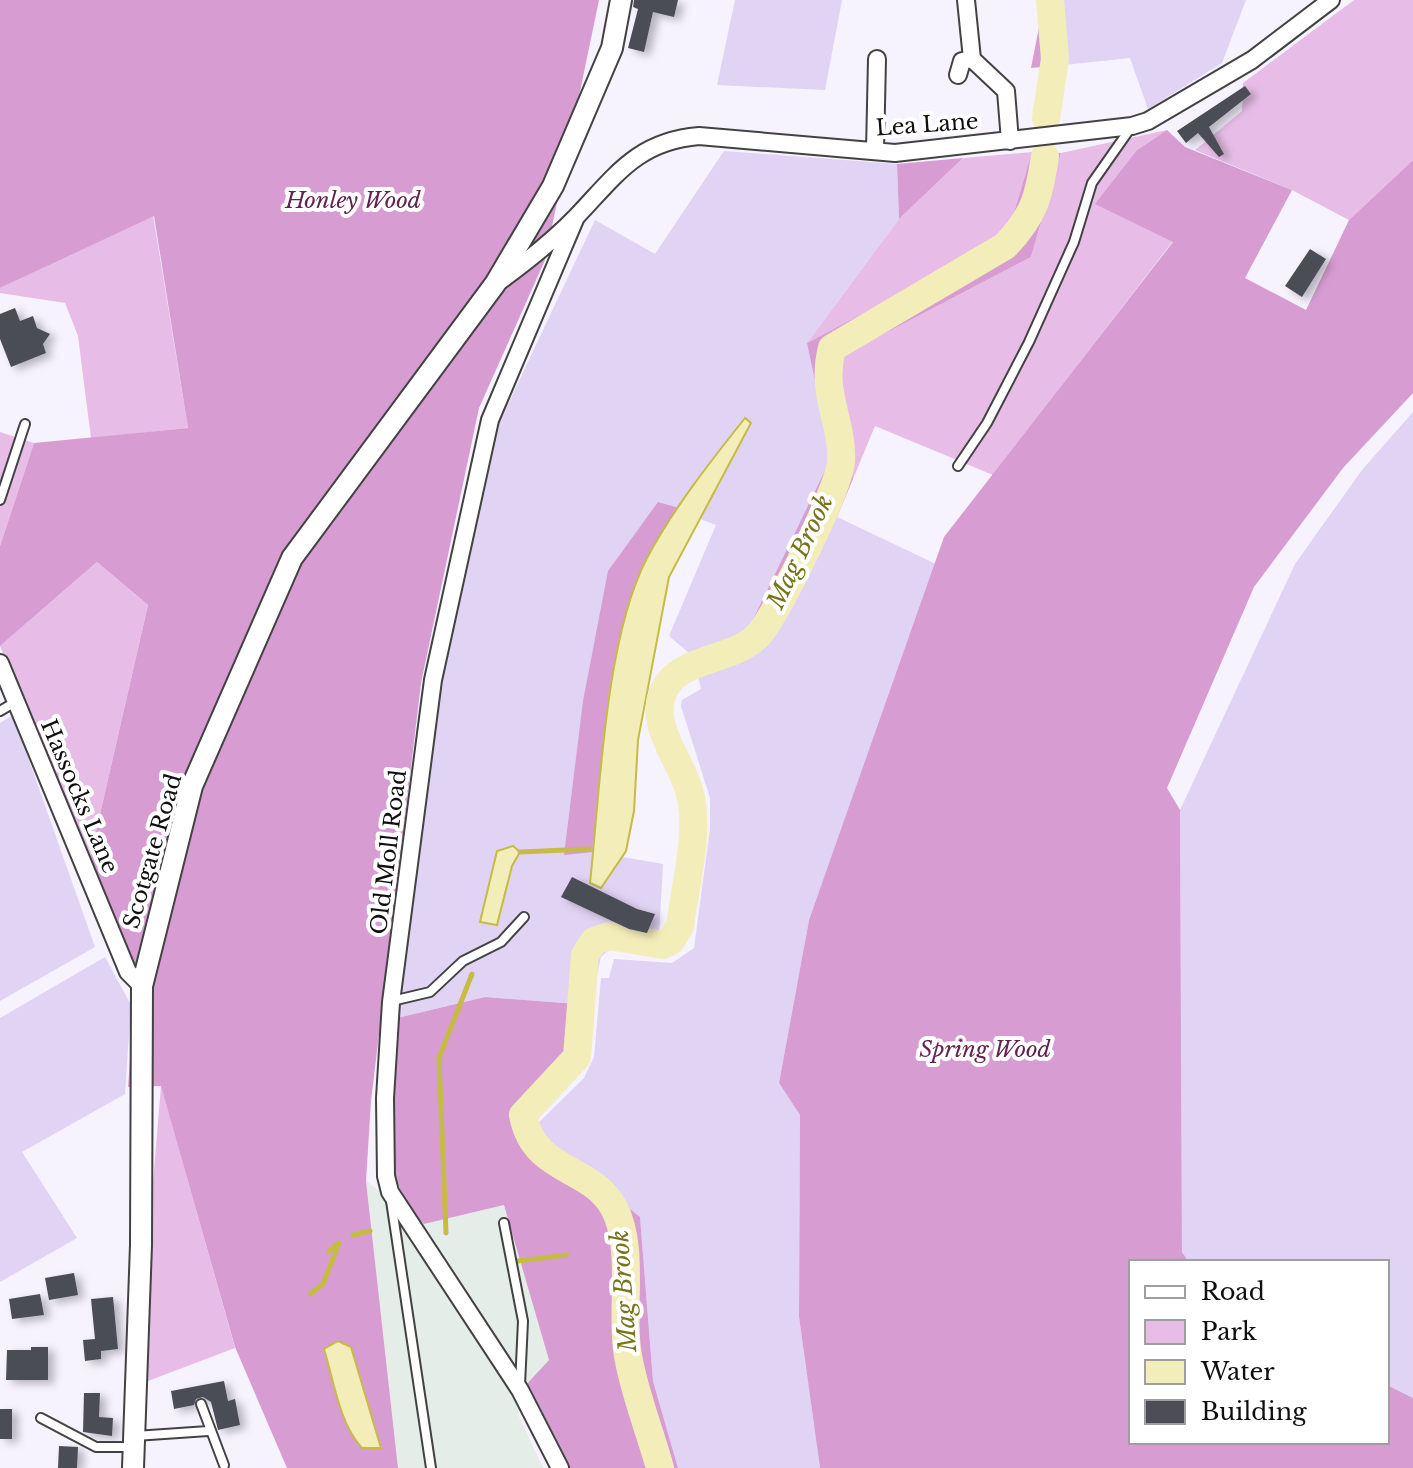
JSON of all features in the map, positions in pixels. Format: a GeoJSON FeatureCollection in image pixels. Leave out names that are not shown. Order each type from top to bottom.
{"type":"FeatureCollection","features":[{"type":"Feature","properties":{"kind":"street","name":"Scotgate Road"},"geometry":{"type":"LineString","coordinates":[[133,1468],[141,1245],[142,986],[192,786],[292,558],[495,284],[553,186],[612,48],[621,0]]}},
{"type":"Feature","properties":{"kind":"street"},"geometry":{"type":"LineString","coordinates":[[966,0],[972,59],[1006,91],[1010,141]]}},
{"type":"Feature","properties":{"kind":"street","name":"Lea Lane"},"geometry":{"type":"LineString","coordinates":[[495,284],[576,217],[602,186],[642,152],[676,138],[699,136],[895,153],[1132,126],[1148,121],[1252,60],[1331,0]]}},
{"type":"Feature","properties":{"kind":"street"},"geometry":{"type":"LineString","coordinates":[[875,151],[877,59]]}},
{"type":"Feature","properties":{"kind":"street"},"geometry":{"type":"LineString","coordinates":[[958,75],[962,61],[972,59]]}},
{"type":"Feature","properties":{"kind":"street","name":"Old Moll Road"},"geometry":{"type":"LineString","coordinates":[[560,1468],[520,1390],[390,1192],[386,1176],[385,1098],[391,1002],[433,680],[490,420],[576,217]]}},
{"type":"Feature","properties":{"kind":"street","name":"Hassocks Lane"},"geometry":{"type":"LineString","coordinates":[[0,663],[128,972],[142,986]]}},
{"type":"Feature","properties":{"kind":"lane"},"geometry":{"type":"LineString","coordinates":[[958,466],[987,423],[1029,342],[1074,242],[1092,183],[1132,126]]}},
{"type":"Feature","properties":{"kind":"lane"},"geometry":{"type":"LineString","coordinates":[[0,500],[25,424]]}},
{"type":"Feature","properties":{"kind":"lane"},"geometry":{"type":"LineString","coordinates":[[0,711],[17,701]]}},
{"type":"Feature","properties":{"kind":"lane"},"geometry":{"type":"LineString","coordinates":[[391,1002],[430,992],[463,961],[501,942],[524,917]]}},
{"type":"Feature","properties":{"kind":"lane"},"geometry":{"type":"LineString","coordinates":[[390,1192],[403,1302],[431,1468]]}},
{"type":"Feature","properties":{"kind":"lane"},"geometry":{"type":"LineString","coordinates":[[504,1223],[523,1321],[520,1390]]}},
{"type":"Feature","properties":{"kind":"lane"},"geometry":{"type":"LineString","coordinates":[[201,1404],[208,1431],[224,1465]]}},
{"type":"Feature","properties":{"kind":"lane"},"geometry":{"type":"LineString","coordinates":[[41,1418],[96,1447],[208,1431]]}},
{"type":"Feature","properties":{"kind":"shaded area"},"geometry":{"type":"Polygon","coordinates":[[[735,0],[842,0],[825,90],[717,85],[735,0]]]}},
{"type":"Feature","properties":{"kind":"shaded area"},"geometry":{"type":"Polygon","coordinates":[[[1059,0],[1246,0],[1222,63],[1148,109],[1130,58],[1064,65],[1059,0]]]}},
{"type":"Feature","properties":{"kind":"shaded area"},"geometry":{"type":"Polygon","coordinates":[[[724,151],[897,164],[899,219],[807,343],[831,458],[742,642],[696,659],[669,636],[716,525],[658,503],[564,854],[594,852],[663,864],[658,954],[611,948],[601,957],[590,1005],[485,997],[393,1019],[431,724],[492,438],[595,220],[655,254],[724,151]]]}},
{"type":"Feature","properties":{"kind":"shaded area"},"geometry":{"type":"Polygon","coordinates":[[[1413,412],[1413,1398],[1389,1386],[1389,1260],[1188,1260],[1182,1252],[1180,810],[1295,564],[1362,470],[1413,412]]]}},
{"type":"Feature","properties":{"kind":"shaded area"},"geometry":{"type":"Polygon","coordinates":[[[837,517],[936,564],[809,920],[779,1083],[800,1115],[799,1317],[820,1468],[678,1468],[653,1381],[640,1217],[531,1130],[584,1078],[594,1057],[601,978],[609,978],[614,959],[672,963],[694,948],[710,829],[710,798],[681,706],[682,700],[701,689],[698,676],[763,649],[837,517]]]}},
{"type":"Feature","properties":{"kind":"shaded area"},"geometry":{"type":"Polygon","coordinates":[[[13,715],[95,947],[0,1001],[0,723],[13,715]]]}},
{"type":"Feature","properties":{"kind":"shaded area"},"geometry":{"type":"Polygon","coordinates":[[[105,957],[131,1005],[125,1094],[22,1152],[77,1238],[0,1282],[0,1018],[105,957]]]}},
{"type":"Feature","properties":{"kind":"shaded area"},"geometry":{"type":"Polygon","coordinates":[[[366,1181],[424,1224],[504,1205],[549,1360],[523,1388],[518,1414],[543,1468],[398,1468],[366,1181]]]}},
{"type":"Feature","properties":{"kind":"green space","name":"Honley Wood"},"geometry":{"type":"Polygon","coordinates":[[[0,0],[599,0],[545,260],[479,408],[421,683],[371,1101],[366,1181],[398,1468],[287,1468],[235,1347],[161,1086],[128,1087],[134,1007],[127,945],[90,858],[148,605],[97,562],[0,646],[0,546],[34,443],[188,428],[154,216],[0,288],[0,0]]]}},
{"type":"Feature","properties":{"kind":"green space"},"geometry":{"type":"Polygon","coordinates":[[[1036,0],[1059,0],[1064,65],[1031,68],[1041,17],[1036,0]]]}},
{"type":"Feature","properties":{"kind":"green space"},"geometry":{"type":"Polygon","coordinates":[[[1354,0],[1413,0],[1413,160],[1349,220],[1292,190],[1195,150],[1242,111],[1243,83],[1354,0]]]}},
{"type":"Feature","properties":{"kind":"green space"},"geometry":{"type":"Polygon","coordinates":[[[1167,130],[1137,150],[1173,241],[993,475],[875,426],[853,479],[840,357],[1031,257],[1061,153],[1167,130]]]}},
{"type":"Feature","properties":{"kind":"green space","name":"Spring Wood"},"geometry":{"type":"Polygon","coordinates":[[[1167,130],[1185,147],[1292,190],[1245,278],[1306,310],[1349,220],[1413,160],[1413,393],[1343,468],[1254,587],[1167,788],[1180,810],[1182,1252],[1188,1260],[1129,1260],[1129,1444],[1389,1444],[1389,1386],[1413,1398],[1413,1468],[820,1468],[799,1317],[800,1115],[779,1083],[809,920],[944,537],[1173,242],[1095,204],[1137,150],[1167,130]]]}},
{"type":"Feature","properties":{"kind":"green space"},"geometry":{"type":"Polygon","coordinates":[[[1032,152],[1008,237],[807,343],[899,219],[963,158],[1032,152]]]}},
{"type":"Feature","properties":{"kind":"green space"},"geometry":{"type":"Polygon","coordinates":[[[1032,152],[1061,153],[1031,257],[840,357],[853,479],[837,517],[763,650],[742,642],[831,458],[807,343],[1007,237],[1032,152]]]}},
{"type":"Feature","properties":{"kind":"green space"},"geometry":{"type":"Polygon","coordinates":[[[963,158],[899,219],[897,164],[963,158]]]}},
{"type":"Feature","properties":{"kind":"green space"},"geometry":{"type":"Polygon","coordinates":[[[153,215],[188,428],[91,438],[78,336],[65,303],[0,293],[0,288],[153,215]]]}},
{"type":"Feature","properties":{"kind":"green space"},"geometry":{"type":"Polygon","coordinates":[[[0,432],[34,443],[0,546],[0,432]]]}},
{"type":"Feature","properties":{"kind":"green space"},"geometry":{"type":"Polygon","coordinates":[[[658,502],[679,508],[646,560],[622,630],[608,704],[594,852],[564,855],[583,701],[608,571],[658,502]]]}},
{"type":"Feature","properties":{"kind":"green space"},"geometry":{"type":"Polygon","coordinates":[[[97,562],[148,605],[90,858],[0,646],[97,562]]]}},
{"type":"Feature","properties":{"kind":"green space"},"geometry":{"type":"Polygon","coordinates":[[[485,997],[590,1005],[584,1056],[573,1074],[530,1119],[531,1130],[640,1217],[653,1381],[678,1468],[565,1468],[523,1388],[549,1360],[504,1205],[424,1224],[408,1204],[397,1180],[388,1127],[393,1019],[485,997]]]}},
{"type":"Feature","properties":{"kind":"green space"},"geometry":{"type":"Polygon","coordinates":[[[161,1085],[235,1348],[148,1381],[151,1207],[161,1085]]]}},
{"type":"Feature","properties":{"kind":"water"},"geometry":{"type":"Polygon","coordinates":[[[745,418],[751,423],[669,577],[638,740],[634,811],[626,851],[601,888],[590,883],[601,761],[613,672],[633,591],[647,558],[668,522],[745,418]]]}},
{"type":"Feature","properties":{"kind":"water"},"geometry":{"type":"Polygon","coordinates":[[[513,846],[520,852],[512,866],[497,925],[480,922],[497,851],[513,846]]]}},
{"type":"Feature","properties":{"kind":"water"},"geometry":{"type":"Polygon","coordinates":[[[338,1341],[351,1347],[381,1448],[362,1448],[343,1414],[324,1349],[338,1341]]]}},
{"type":"Feature","properties":{"kind":"building"},"geometry":{"type":"Polygon","coordinates":[[[634,0],[678,0],[674,17],[653,12],[644,52],[628,48],[638,9],[633,7],[634,0]]]}},
{"type":"Feature","properties":{"kind":"building"},"geometry":{"type":"Polygon","coordinates":[[[1245,86],[1251,94],[1209,127],[1224,154],[1219,157],[1198,133],[1186,143],[1177,131],[1245,86]]]}},
{"type":"Feature","properties":{"kind":"building"},"geometry":{"type":"Polygon","coordinates":[[[1310,249],[1326,259],[1302,297],[1285,286],[1310,249]]]}},
{"type":"Feature","properties":{"kind":"building"},"geometry":{"type":"Polygon","coordinates":[[[15,308],[20,321],[33,316],[37,328],[50,334],[43,344],[46,353],[11,367],[0,339],[0,314],[15,308]]]}},
{"type":"Feature","properties":{"kind":"building"},"geometry":{"type":"Polygon","coordinates":[[[572,877],[637,909],[655,914],[647,933],[629,929],[561,897],[572,877]]]}},
{"type":"Feature","properties":{"kind":"building"},"geometry":{"type":"Polygon","coordinates":[[[74,1273],[78,1295],[49,1300],[45,1278],[74,1273]]]}},
{"type":"Feature","properties":{"kind":"building"},"geometry":{"type":"Polygon","coordinates":[[[40,1294],[44,1315],[12,1319],[9,1299],[40,1294]]]}},
{"type":"Feature","properties":{"kind":"building"},"geometry":{"type":"Polygon","coordinates":[[[113,1297],[118,1349],[101,1351],[101,1359],[85,1361],[83,1340],[95,1339],[91,1299],[113,1297]]]}},
{"type":"Feature","properties":{"kind":"building"},"geometry":{"type":"Polygon","coordinates":[[[31,1347],[48,1347],[48,1380],[6,1380],[7,1350],[31,1350],[31,1347]]]}},
{"type":"Feature","properties":{"kind":"building"},"geometry":{"type":"Polygon","coordinates":[[[224,1381],[228,1401],[235,1399],[240,1425],[218,1430],[211,1402],[203,1397],[196,1399],[194,1405],[174,1409],[171,1391],[224,1381]]]}},
{"type":"Feature","properties":{"kind":"building"},"geometry":{"type":"Polygon","coordinates":[[[84,1393],[100,1393],[99,1417],[113,1418],[112,1436],[83,1432],[84,1393]]]}},
{"type":"Feature","properties":{"kind":"building"},"geometry":{"type":"Polygon","coordinates":[[[0,1409],[12,1409],[12,1439],[0,1439],[0,1409]]]}},
{"type":"Feature","properties":{"kind":"building"},"geometry":{"type":"Polygon","coordinates":[[[59,1446],[78,1447],[77,1468],[58,1468],[59,1446]]]}},
{"type":"Feature","properties":{"kind":"waterway"},"geometry":{"type":"LineString","coordinates":[[1046,118],[1055,59],[1050,0]]}},
{"type":"Feature","properties":{"kind":"waterway","name":"Mag Brook"},"geometry":{"type":"LineString","coordinates":[[660,1468],[639,1401],[626,1343],[626,1263],[621,1224],[604,1194],[539,1148],[529,1134],[523,1115],[577,1057],[585,955],[594,941],[609,936],[663,945],[671,941],[680,926],[693,842],[693,809],[686,782],[663,730],[660,703],[664,690],[683,670],[739,649],[761,632],[807,548],[831,496],[841,461],[839,433],[830,393],[832,348],[1005,246],[1023,225],[1034,205],[1045,156]]}},
{"type":"Feature","properties":{"kind":"waterway"},"geometry":{"type":"LineString","coordinates":[[520,852],[589,849]]}},
{"type":"Feature","properties":{"kind":"waterway"},"geometry":{"type":"LineString","coordinates":[[446,1233],[439,1058],[472,974]]}},
{"type":"Feature","properties":{"kind":"waterway"},"geometry":{"type":"LineString","coordinates":[[353,1235],[370,1231]]}},
{"type":"Feature","properties":{"kind":"waterway"},"geometry":{"type":"LineString","coordinates":[[329,1251],[338,1243]]}},
{"type":"Feature","properties":{"kind":"waterway"},"geometry":{"type":"LineString","coordinates":[[310,1294],[323,1284],[339,1243]]}},
{"type":"Feature","properties":{"kind":"waterway"},"geometry":{"type":"LineString","coordinates":[[518,1261],[567,1255]]}}]}
